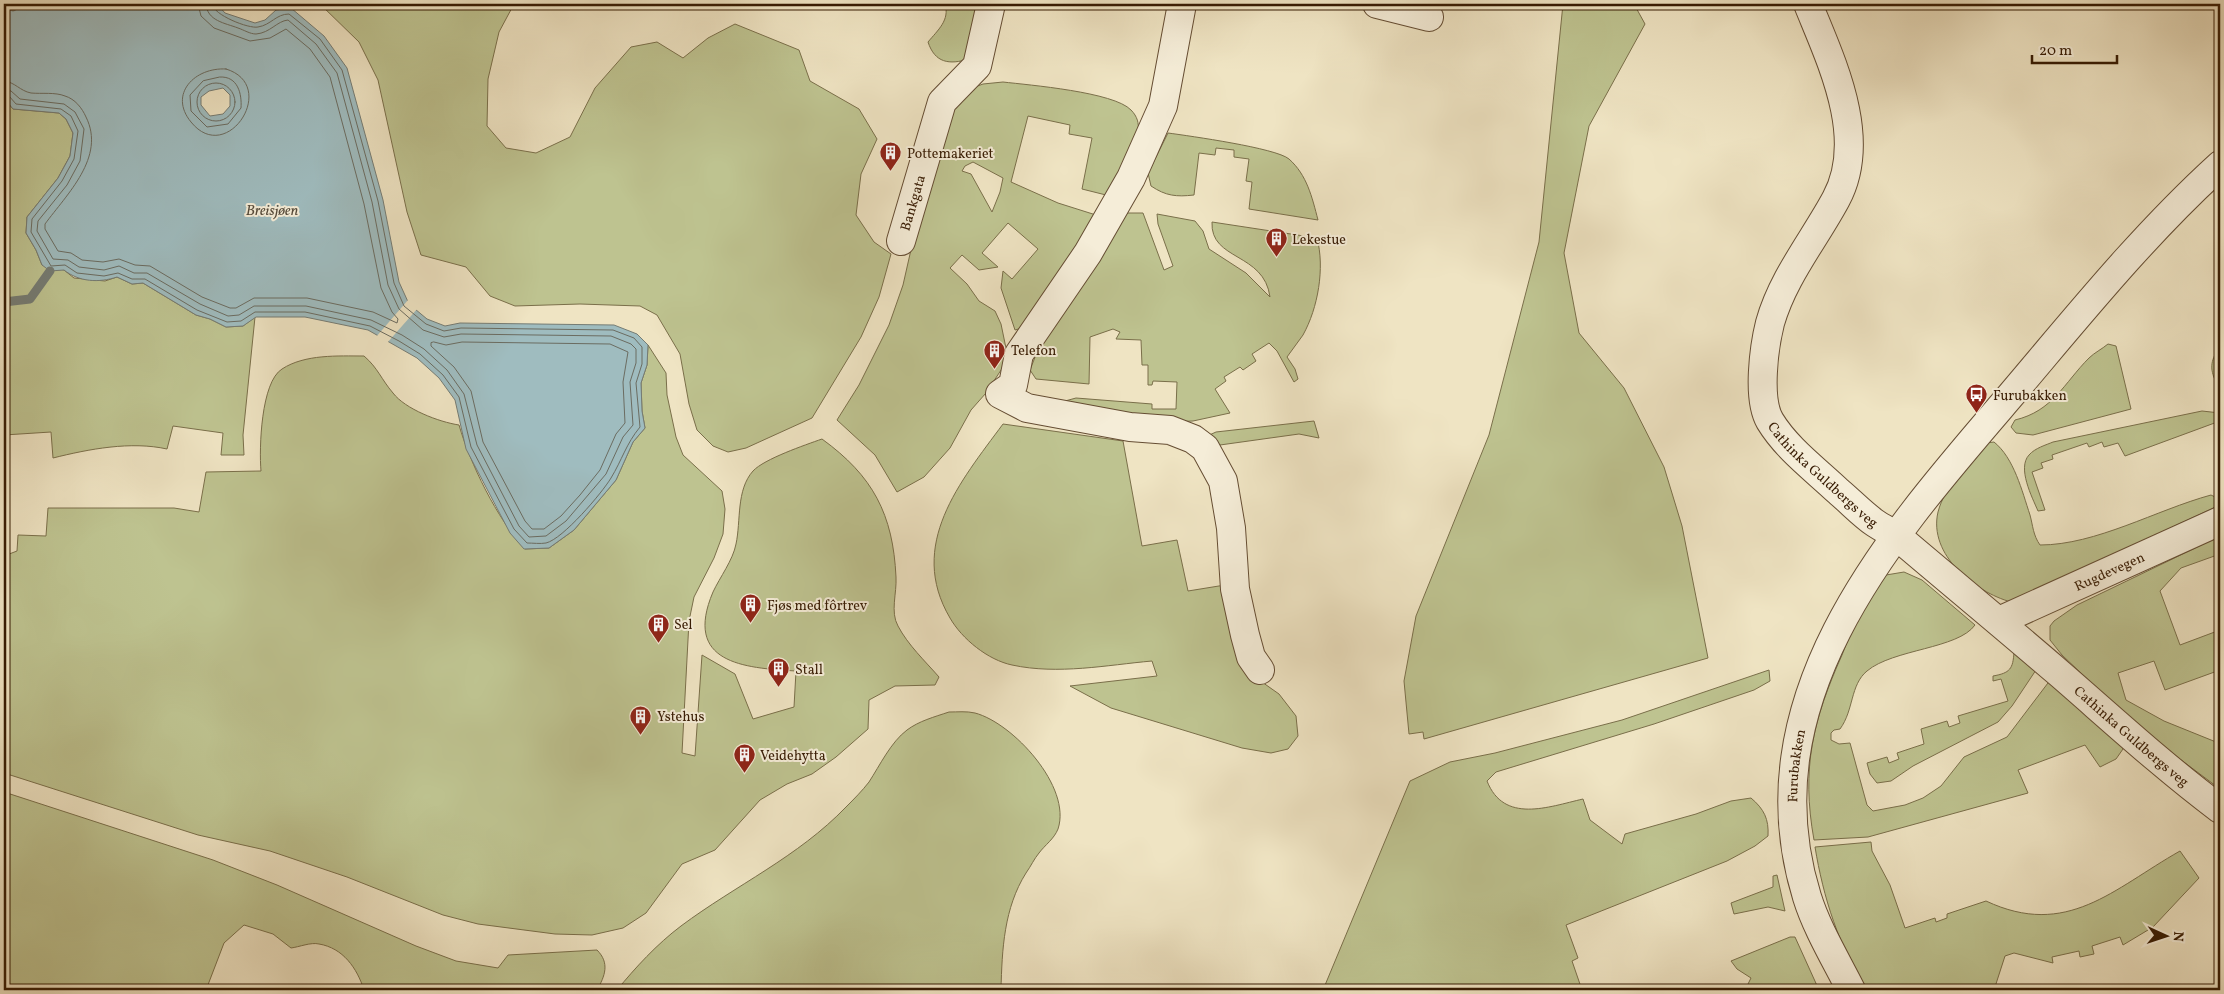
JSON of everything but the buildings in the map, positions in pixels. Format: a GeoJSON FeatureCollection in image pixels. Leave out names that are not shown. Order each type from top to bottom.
{"type":"FeatureCollection","features":[{"type":"Feature","properties":{"kind":"street","name":"Bankgata"},"geometry":{"type":"LineString","coordinates":[[901,241],[942,102],[977,66],[990,4]]}},
{"type":"Feature","properties":{"kind":"street"},"geometry":{"type":"LineString","coordinates":[[1182,4],[1163,106],[1130,178],[1088,253],[1019,354],[1013,385],[1000,394],[1027,408],[1130,427],[1170,430],[1193,439],[1205,448],[1223,481],[1231,528],[1235,589],[1251,657],[1260,670]]}},
{"type":"Feature","properties":{"kind":"street"},"geometry":{"type":"LineString","coordinates":[[1377,4],[1429,18]]}},
{"type":"Feature","properties":{"kind":"street","name":"Cathinka Guldbergs veg"},"geometry":{"type":"LineString","coordinates":[[1808,4],[1839,82],[1846,113],[1848,152],[1838,196],[1788,279],[1771,322],[1766,348],[1764,387],[1769,419],[1804,460],[1873,522],[1896,535],[1999,621],[2139,744],[2220,809]]}},
{"type":"Feature","properties":{"kind":"street","name":"Furubakken"},"geometry":{"type":"LineString","coordinates":[[1851,990],[1807,897],[1796,846],[1793,799],[1795,762],[1800,727],[1817,670],[1844,613],[1896,535],[1987,422],[2100,291],[2152,233],[2220,165]]}},
{"type":"Feature","properties":{"kind":"street","name":"Rugdevegen"},"geometry":{"type":"LineString","coordinates":[[1999,621],[2220,522]]}},
{"type":"Feature","properties":{"kind":"green space"},"geometry":{"type":"Polygon","coordinates":[[[320,4],[514,4],[499,32],[488,79],[487,126],[506,148],[536,153],[570,137],[595,88],[631,47],[657,42],[683,58],[708,38],[735,24],[799,50],[810,81],[859,109],[877,139],[861,174],[856,215],[874,242],[891,254],[879,297],[861,337],[812,418],[746,448],[728,452],[713,446],[697,430],[689,404],[680,354],[657,315],[640,306],[580,304],[515,306],[490,296],[466,267],[421,255],[407,212],[378,80],[359,42],[320,4]]]}},
{"type":"Feature","properties":{"kind":"green space"},"geometry":{"type":"Polygon","coordinates":[[[945,4],[977,4],[979,17],[969,59],[955,62],[944,61],[931,49],[928,42],[944,20],[946,15],[945,4]]]}},
{"type":"Feature","properties":{"kind":"green space"},"geometry":{"type":"Polygon","coordinates":[[[1563,4],[1634,4],[1645,24],[1589,126],[1564,253],[1579,333],[1624,388],[1664,467],[1682,526],[1708,658],[1424,739],[1423,732],[1409,734],[1404,681],[1416,616],[1489,435],[1539,242],[1563,4]]]}},
{"type":"Feature","properties":{"kind":"green space"},"geometry":{"type":"Polygon","coordinates":[[[1003,82],[1032,85],[1070,90],[1107,98],[1122,104],[1135,115],[1138,125],[1137,136],[1121,175],[1106,195],[1082,189],[1092,138],[1069,134],[1070,125],[1028,116],[1011,182],[1058,203],[1096,215],[1022,328],[1015,330],[1001,288],[1003,271],[1012,279],[1038,249],[1008,223],[982,253],[998,267],[979,270],[962,255],[950,268],[967,284],[979,301],[995,311],[1001,324],[1007,353],[1003,367],[986,393],[971,410],[950,448],[924,477],[897,492],[875,455],[837,420],[859,385],[889,325],[903,285],[922,201],[954,103],[967,90],[983,84],[1003,82]],[[973,162],[965,166],[962,171],[971,174],[992,212],[1003,178],[973,162]]]}},
{"type":"Feature","properties":{"kind":"green space"},"geometry":{"type":"Polygon","coordinates":[[[4,98],[13,109],[59,113],[66,119],[73,133],[70,156],[58,178],[27,217],[26,233],[42,265],[64,270],[74,278],[105,281],[117,277],[132,284],[143,283],[196,315],[226,327],[243,326],[255,317],[243,435],[244,455],[221,455],[223,433],[173,426],[167,449],[139,446],[110,447],[53,458],[51,432],[4,435],[4,98]]]}},
{"type":"Feature","properties":{"kind":"green space"},"geometry":{"type":"Polygon","coordinates":[[[1168,133],[1251,147],[1289,159],[1305,179],[1318,220],[1249,209],[1252,182],[1246,181],[1249,159],[1234,157],[1234,150],[1216,148],[1215,155],[1199,153],[1194,195],[1171,195],[1156,189],[1151,186],[1148,173],[1168,133]]]}},
{"type":"Feature","properties":{"kind":"green space"},"geometry":{"type":"Polygon","coordinates":[[[1125,213],[1143,213],[1164,270],[1173,266],[1158,224],[1157,214],[1195,221],[1203,231],[1209,249],[1246,273],[1270,297],[1266,282],[1258,272],[1219,244],[1214,235],[1212,222],[1317,238],[1320,275],[1313,313],[1303,335],[1287,357],[1295,369],[1298,379],[1294,382],[1277,351],[1269,343],[1252,354],[1256,361],[1243,370],[1240,367],[1224,377],[1226,381],[1215,389],[1230,413],[1193,421],[1166,422],[1065,401],[1076,398],[1152,404],[1152,409],[1176,409],[1177,382],[1153,381],[1152,385],[1148,385],[1148,365],[1142,365],[1141,340],[1116,339],[1120,332],[1113,329],[1090,337],[1089,384],[1036,379],[1030,370],[1039,347],[1125,213]]]}},
{"type":"Feature","properties":{"kind":"green space"},"geometry":{"type":"Polygon","coordinates":[[[2108,344],[2116,346],[2131,409],[2033,435],[2016,433],[2011,427],[2015,420],[2028,416],[2049,403],[2093,354],[2108,344]]]}},
{"type":"Feature","properties":{"kind":"green space"},"geometry":{"type":"Polygon","coordinates":[[[648,345],[666,373],[667,395],[676,437],[683,455],[722,491],[725,509],[723,534],[714,558],[694,597],[689,621],[682,753],[695,756],[702,655],[735,674],[753,719],[794,707],[796,671],[756,667],[723,657],[712,647],[706,634],[706,616],[713,592],[734,550],[741,496],[753,471],[758,466],[785,453],[822,439],[855,467],[877,498],[885,515],[894,554],[896,583],[894,615],[896,621],[907,640],[939,677],[935,685],[895,686],[869,700],[868,729],[836,757],[812,774],[787,784],[760,800],[715,850],[682,864],[646,913],[623,928],[592,935],[555,934],[478,924],[443,915],[347,877],[270,851],[198,835],[4,773],[4,556],[17,551],[18,535],[46,536],[48,508],[174,508],[199,512],[206,472],[261,471],[261,432],[266,401],[275,376],[282,369],[311,358],[364,356],[398,399],[432,418],[459,425],[477,473],[504,522],[525,549],[549,548],[574,530],[616,480],[633,442],[645,428],[641,383],[647,365],[648,345]]]}},
{"type":"Feature","properties":{"kind":"green space"},"geometry":{"type":"Polygon","coordinates":[[[2220,347],[2220,381],[2216,382],[2212,372],[2212,364],[2220,347]]]}},
{"type":"Feature","properties":{"kind":"green space"},"geometry":{"type":"Polygon","coordinates":[[[2202,411],[2220,413],[2220,421],[2125,456],[2118,443],[2104,447],[2102,442],[2089,447],[2087,443],[2052,455],[2053,459],[2041,463],[2043,468],[2032,472],[2045,510],[2038,511],[2029,491],[2024,467],[2029,455],[2034,450],[2053,442],[2202,411]]]}},
{"type":"Feature","properties":{"kind":"green space"},"geometry":{"type":"Polygon","coordinates":[[[1314,421],[1319,438],[1299,434],[1220,445],[1205,437],[1216,432],[1314,421]]]}},
{"type":"Feature","properties":{"kind":"green space"},"geometry":{"type":"Polygon","coordinates":[[[1003,424],[1123,441],[1142,546],[1177,540],[1188,591],[1225,585],[1252,675],[1279,694],[1296,716],[1298,736],[1288,749],[1271,753],[1242,748],[1111,708],[1070,686],[1157,676],[1152,661],[1065,669],[1029,668],[994,659],[976,648],[961,634],[950,618],[938,591],[934,565],[937,540],[944,515],[956,492],[1003,424]]]}},
{"type":"Feature","properties":{"kind":"green space"},"geometry":{"type":"Polygon","coordinates":[[[1994,442],[2012,466],[2040,545],[2083,539],[2104,533],[2211,495],[2217,498],[2220,505],[2011,602],[1983,590],[1957,569],[1947,557],[1940,543],[1937,528],[1938,512],[1946,493],[1986,443],[1994,442]]]}},
{"type":"Feature","properties":{"kind":"green space"},"geometry":{"type":"Polygon","coordinates":[[[2220,536],[2220,554],[2181,568],[2160,591],[2180,645],[2220,630],[2220,670],[2165,690],[2154,661],[2118,673],[2126,700],[2164,721],[2216,742],[2220,740],[2220,789],[2124,714],[2062,655],[2050,640],[2050,626],[2077,605],[2220,536]]]}},
{"type":"Feature","properties":{"kind":"green space"},"geometry":{"type":"Polygon","coordinates":[[[1904,572],[1922,580],[1975,625],[1967,633],[1955,639],[1878,664],[1867,671],[1858,683],[1848,714],[1840,729],[1834,730],[1831,733],[1831,740],[1839,744],[1850,743],[1867,805],[1873,811],[1905,805],[1923,798],[1941,786],[1964,757],[2007,737],[2051,679],[2121,742],[2123,749],[2116,759],[2100,767],[2085,745],[2018,770],[2028,793],[1868,837],[1814,840],[1810,814],[1810,767],[1812,745],[1824,701],[1860,608],[1886,575],[1904,572]]]}},
{"type":"Feature","properties":{"kind":"green space"},"geometry":{"type":"Polygon","coordinates":[[[2014,652],[2036,670],[2012,706],[1998,722],[1913,766],[1891,781],[1877,783],[1870,774],[1867,763],[1887,757],[1889,763],[1899,759],[1897,753],[1924,744],[1921,729],[1947,721],[1949,727],[1960,723],[1958,716],[2008,701],[2001,679],[1993,681],[1993,676],[2007,672],[2010,669],[2014,652]]]}},
{"type":"Feature","properties":{"kind":"green space"},"geometry":{"type":"Polygon","coordinates":[[[1769,670],[1770,681],[1754,690],[1654,724],[1496,772],[1487,781],[1495,794],[1504,803],[1516,808],[1542,808],[1583,799],[1590,820],[1622,844],[1625,834],[1696,814],[1731,801],[1751,798],[1765,815],[1768,824],[1768,836],[1755,846],[1727,861],[1566,925],[1578,958],[1572,961],[1582,990],[1323,990],[1410,781],[1450,762],[1495,753],[1622,720],[1769,670]]]}},
{"type":"Feature","properties":{"kind":"green space"},"geometry":{"type":"Polygon","coordinates":[[[949,712],[972,712],[990,719],[1006,729],[1022,743],[1048,776],[1056,795],[1060,812],[1056,833],[1041,850],[1026,873],[1013,900],[1006,929],[1002,959],[1001,990],[972,990],[962,987],[927,990],[617,990],[663,940],[702,911],[787,856],[827,825],[869,782],[891,747],[901,735],[922,722],[949,712]]]}},
{"type":"Feature","properties":{"kind":"green space"},"geometry":{"type":"Polygon","coordinates":[[[4,792],[213,860],[277,885],[416,946],[456,961],[498,968],[508,955],[597,950],[604,960],[604,975],[597,990],[364,990],[348,960],[328,946],[309,944],[291,948],[273,934],[244,925],[224,943],[206,990],[4,990],[4,792]]]}},
{"type":"Feature","properties":{"kind":"green space"},"geometry":{"type":"Polygon","coordinates":[[[1871,842],[1872,851],[1890,885],[1905,928],[1935,918],[1936,922],[1947,918],[1947,914],[1986,901],[2015,911],[2041,915],[2065,912],[2088,905],[2111,894],[2180,851],[2199,878],[2153,927],[2123,945],[2120,937],[2092,946],[2094,954],[2080,957],[2079,951],[2052,957],[2053,963],[2014,953],[2005,956],[1994,990],[1868,990],[1849,957],[1834,922],[1818,866],[1815,847],[1871,842]]]}},
{"type":"Feature","properties":{"kind":"green space"},"geometry":{"type":"Polygon","coordinates":[[[1777,875],[1785,911],[1768,907],[1734,914],[1731,903],[1773,887],[1773,876],[1777,875]]]}},
{"type":"Feature","properties":{"kind":"green space"},"geometry":{"type":"Polygon","coordinates":[[[1790,937],[1795,937],[1819,990],[1745,990],[1751,978],[1737,969],[1731,961],[1790,937]]]}},
{"type":"Feature","properties":{"kind":"water","name":"Breisjøen"},"geometry":{"type":"Polygon","coordinates":[[[17,4],[217,4],[225,13],[255,23],[265,20],[276,10],[291,8],[324,36],[347,68],[383,200],[399,282],[409,304],[427,319],[445,326],[460,323],[614,325],[637,334],[648,345],[647,365],[641,383],[645,428],[633,442],[616,480],[574,530],[549,548],[524,549],[510,533],[466,449],[455,400],[439,378],[417,358],[368,330],[305,317],[256,317],[243,326],[226,327],[196,315],[143,283],[132,284],[117,277],[96,281],[83,279],[64,270],[50,271],[42,265],[26,233],[27,217],[58,178],[70,156],[73,133],[66,119],[59,113],[13,109],[4,98],[4,13],[17,4]],[[223,88],[209,91],[201,97],[201,105],[210,116],[223,114],[230,106],[230,95],[223,88]]]}},
{"type":"Feature","properties":{"kind":"pier"},"geometry":{"type":"Polygon","coordinates":[[[408,300],[418,308],[387,343],[376,337],[408,300]]]}},
{"type":"Feature","properties":{"kind":"waterway"},"geometry":{"type":"LineString","coordinates":[[8,4],[13,7]]}},
{"type":"Feature","properties":{"kind":"waterway"},"geometry":{"type":"LineString","coordinates":[[4,302],[30,299],[50,271]]}},
{"type":"Feature","properties":{"kind":"place","name":"Pottemakeriet"},"geometry":{"type":"Point","coordinates":[891,172]}},
{"type":"Feature","properties":{"kind":"place","name":"Lekestue"},"geometry":{"type":"Point","coordinates":[1276,258]}},
{"type":"Feature","properties":{"kind":"place","name":"Telefon"},"geometry":{"type":"Point","coordinates":[995,369]}},
{"type":"Feature","properties":{"kind":"place","name":"Furubakken"},"geometry":{"type":"Point","coordinates":[1977,414]}},
{"type":"Feature","properties":{"kind":"place","name":"Fjøs med fôrtrev"},"geometry":{"type":"Point","coordinates":[751,624]}},
{"type":"Feature","properties":{"kind":"place","name":"Sel"},"geometry":{"type":"Point","coordinates":[658,643]}},
{"type":"Feature","properties":{"kind":"place","name":"Stall"},"geometry":{"type":"Point","coordinates":[779,688]}},
{"type":"Feature","properties":{"kind":"place","name":"Ystehus"},"geometry":{"type":"Point","coordinates":[641,735]}},
{"type":"Feature","properties":{"kind":"place","name":"Veidehytta"},"geometry":{"type":"Point","coordinates":[744,774]}}]}
